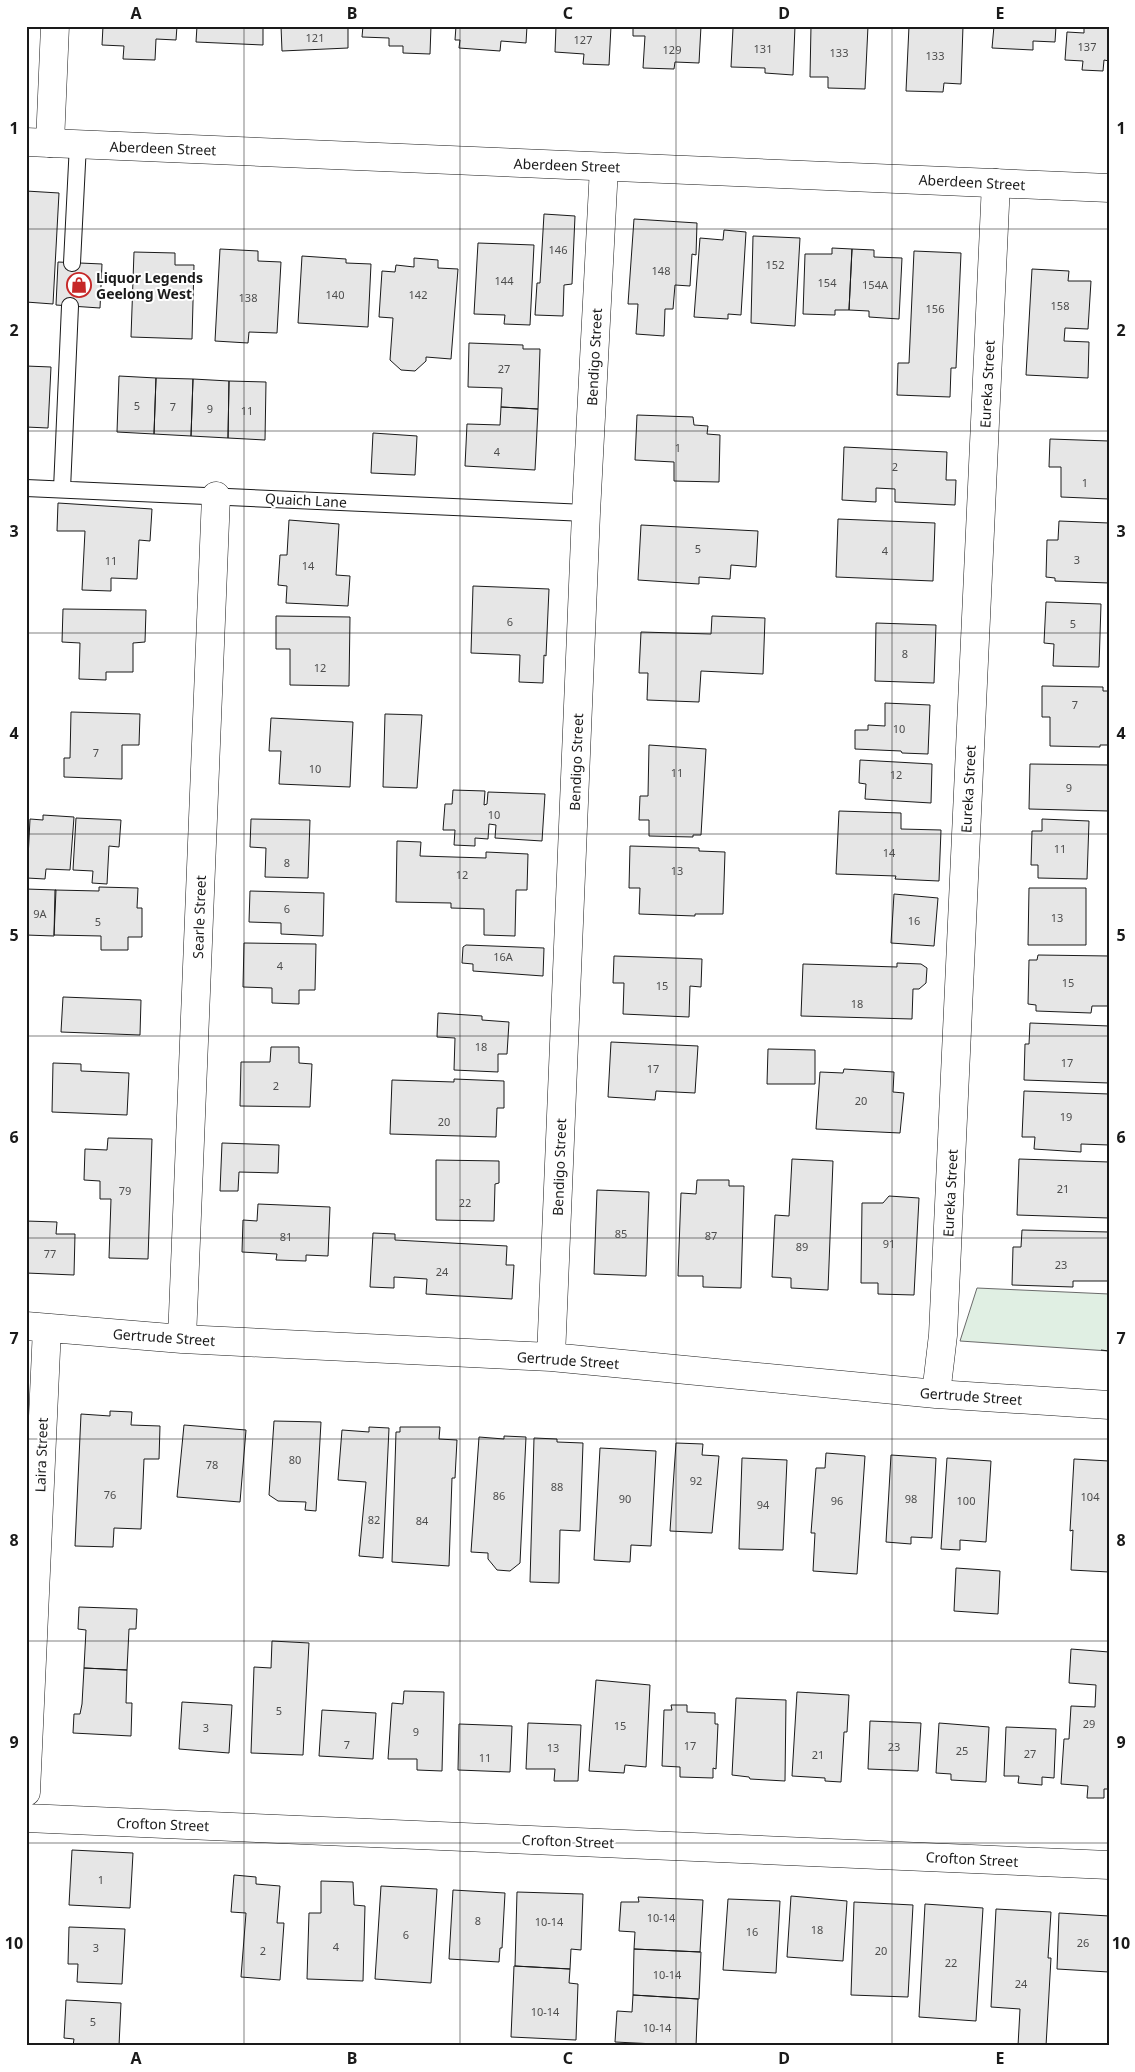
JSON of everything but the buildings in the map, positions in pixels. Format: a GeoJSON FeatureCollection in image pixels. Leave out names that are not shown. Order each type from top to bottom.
{"type":"FeatureCollection","features":[{"type":"Feature","properties":{"kind":"street"},"geometry":{"type":"LineString","coordinates":[[38,143],[55,26]]}},
{"type":"Feature","properties":{"kind":"street","name":"Aberdeen Street"},"geometry":{"type":"LineString","coordinates":[[38,143],[1109,188]]}},
{"type":"Feature","properties":{"kind":"street","name":"Bendigo Street"},"geometry":{"type":"LineString","coordinates":[[551,1358],[586,513],[604,167]]}},
{"type":"Feature","properties":{"kind":"street","name":"Eureka Street"},"geometry":{"type":"LineString","coordinates":[[936,1394],[944,1325],[996,183]]}},
{"type":"Feature","properties":{"kind":"street","name":"Searle Street"},"geometry":{"type":"LineString","coordinates":[[182,1339],[216,496]]}},
{"type":"Feature","properties":{"kind":"street","name":"Gertrude Street"},"geometry":{"type":"LineString","coordinates":[[37,1327],[182,1339],[551,1358],[936,1394],[1109,1405]]}},
{"type":"Feature","properties":{"kind":"street","name":"Laira Street"},"geometry":{"type":"LineString","coordinates":[[26,1792],[37,1327]]}},
{"type":"Feature","properties":{"kind":"street","name":"Crofton Street"},"geometry":{"type":"LineString","coordinates":[[26,1818],[1109,1865]]}},
{"type":"Feature","properties":{"kind":"lane"},"geometry":{"type":"LineString","coordinates":[[72,263],[78,144]]}},
{"type":"Feature","properties":{"kind":"lane"},"geometry":{"type":"LineString","coordinates":[[62,489],[70,306]]}},
{"type":"Feature","properties":{"kind":"lane","name":"Quaich Lane"},"geometry":{"type":"LineString","coordinates":[[26,488],[586,513]]}},
{"type":"Feature","properties":{"kind":"green space"},"geometry":{"type":"Polygon","coordinates":[[[977,1288],[1109,1294],[1109,1351],[960,1341],[977,1288]]]}},
{"type":"Feature","properties":{"kind":"fence"},"geometry":{"type":"LineString","coordinates":[[1101,1350],[1109,1351]]}},
{"type":"Feature","properties":{"kind":"place","name":"Liquor Legends Geelong West"},"geometry":{"type":"Point","coordinates":[79,285]}}]}
